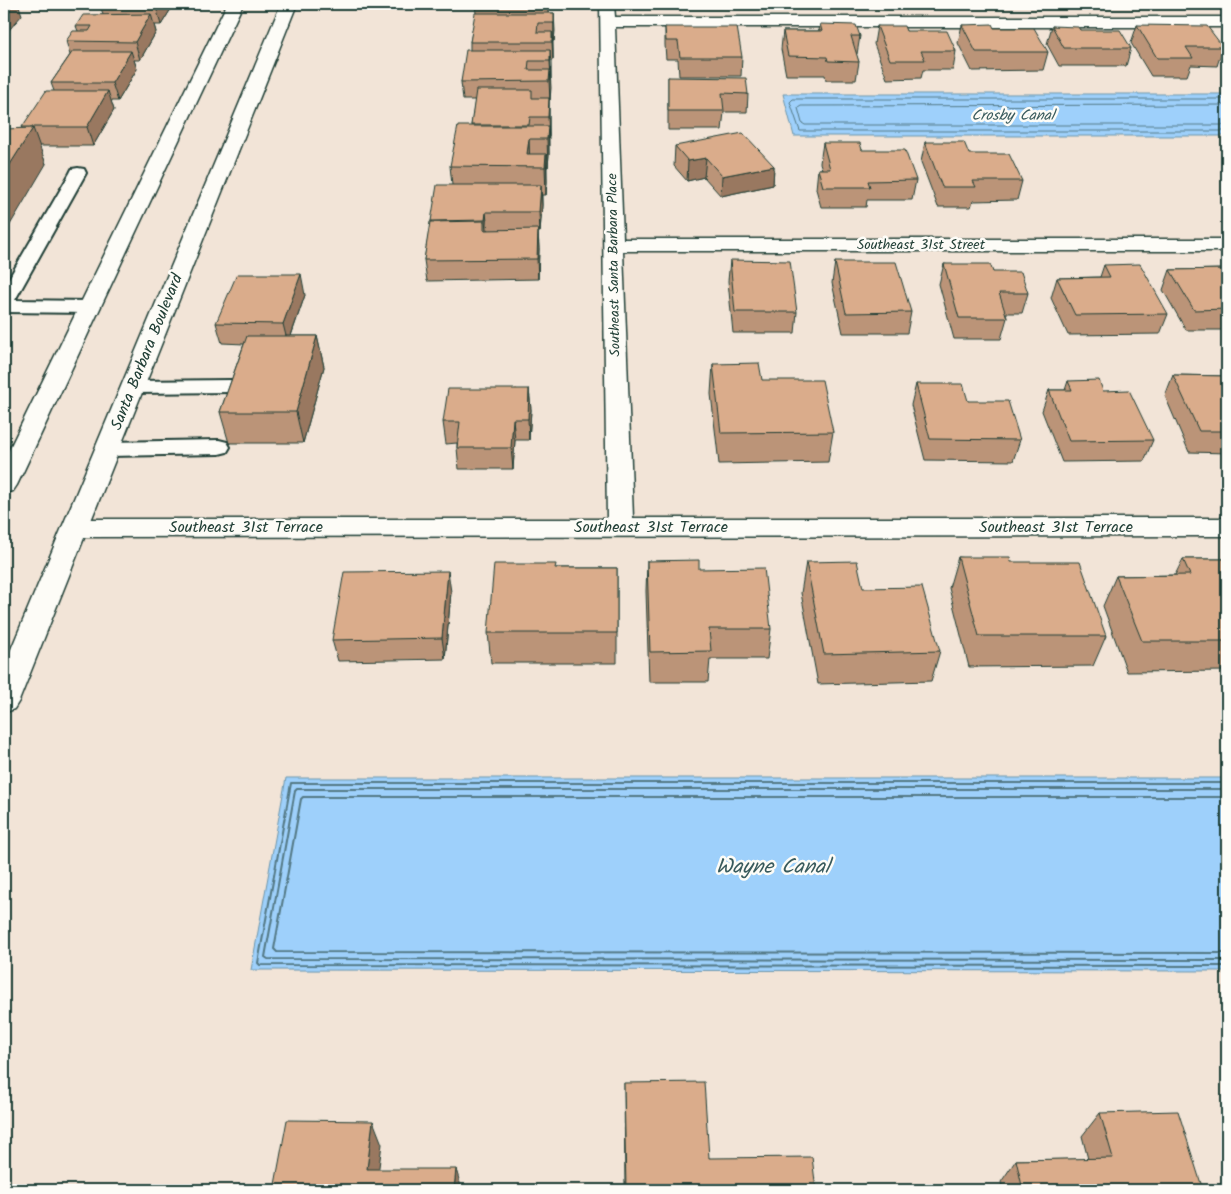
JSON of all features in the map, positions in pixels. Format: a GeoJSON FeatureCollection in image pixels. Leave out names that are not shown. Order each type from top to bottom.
{"type":"FeatureCollection","features":[{"type":"Feature","properties":{"kind":"street"},"geometry":{"type":"LineString","coordinates":[[4,485],[235,4]]}},
{"type":"Feature","properties":{"kind":"street","name":"Santa Barbara Boulevard"},"geometry":{"type":"LineString","coordinates":[[4,700],[134,387],[289,4]]}},
{"type":"Feature","properties":{"kind":"street"},"geometry":{"type":"LineString","coordinates":[[911,4],[918,21]]}},
{"type":"Feature","properties":{"kind":"street"},"geometry":{"type":"LineString","coordinates":[[607,13],[918,21],[1227,22]]}},
{"type":"Feature","properties":{"kind":"street","name":"Southeast Santa Barbara Place"},"geometry":{"type":"LineString","coordinates":[[607,13],[620,526]]}},
{"type":"Feature","properties":{"kind":"street","name":"Southeast 31st Street"},"geometry":{"type":"LineString","coordinates":[[614,245],[1227,245]]}},
{"type":"Feature","properties":{"kind":"street","name":"Southeast 31st Terrace"},"geometry":{"type":"LineString","coordinates":[[75,528],[620,526],[1227,527]]}},
{"type":"Feature","properties":{"kind":"lane"},"geometry":{"type":"LineString","coordinates":[[78,173],[4,305],[89,307]]}},
{"type":"Feature","properties":{"kind":"lane"},"geometry":{"type":"LineString","coordinates":[[134,387],[232,386]]}},
{"type":"Feature","properties":{"kind":"lane"},"geometry":{"type":"LineString","coordinates":[[108,448],[219,447]]}},
{"type":"Feature","properties":{"kind":"water","name":"Crosby Canal"},"geometry":{"type":"Polygon","coordinates":[[[783,94],[1227,94],[1227,136],[794,136],[783,94]]]}},
{"type":"Feature","properties":{"kind":"water","name":"Wayne Canal"},"geometry":{"type":"Polygon","coordinates":[[[286,778],[1227,778],[1227,971],[251,970],[286,778]]]}},
{"type":"Feature","properties":{"kind":"building"},"geometry":{"type":"Polygon","coordinates":[[[4,4],[10,4],[4,11],[4,4]]]}},
{"type":"Feature","properties":{"kind":"building"},"geometry":{"type":"Polygon","coordinates":[[[103,4],[158,4],[156,7],[101,7],[103,4]]]}},
{"type":"Feature","properties":{"kind":"building"},"geometry":{"type":"Polygon","coordinates":[[[475,13],[554,13],[554,23],[538,23],[537,32],[552,32],[552,42],[470,42],[475,13]]]}},
{"type":"Feature","properties":{"kind":"building"},"geometry":{"type":"Polygon","coordinates":[[[151,14],[135,42],[66,41],[73,31],[89,31],[92,26],[76,26],[83,15],[151,14]]]}},
{"type":"Feature","properties":{"kind":"building"},"geometry":{"type":"Polygon","coordinates":[[[820,24],[856,25],[860,36],[851,36],[859,62],[828,61],[827,57],[788,56],[783,31],[822,31],[820,24]]]}},
{"type":"Feature","properties":{"kind":"building"},"geometry":{"type":"Polygon","coordinates":[[[992,24],[994,28],[1034,28],[1048,52],[976,52],[962,25],[992,24]]]}},
{"type":"Feature","properties":{"kind":"building"},"geometry":{"type":"Polygon","coordinates":[[[1137,25],[1207,26],[1223,47],[1186,47],[1193,58],[1157,58],[1137,25]]]}},
{"type":"Feature","properties":{"kind":"building"},"geometry":{"type":"Polygon","coordinates":[[[877,26],[904,26],[906,31],[947,31],[956,51],[921,51],[925,60],[890,60],[877,26]]]}},
{"type":"Feature","properties":{"kind":"building"},"geometry":{"type":"Polygon","coordinates":[[[1052,26],[1078,27],[1080,30],[1120,30],[1131,48],[1064,48],[1052,26]]]}},
{"type":"Feature","properties":{"kind":"building"},"geometry":{"type":"Polygon","coordinates":[[[665,27],[737,27],[742,57],[680,57],[678,41],[666,41],[665,27]]]}},
{"type":"Feature","properties":{"kind":"building"},"geometry":{"type":"Polygon","coordinates":[[[466,50],[550,50],[550,61],[529,61],[528,70],[550,70],[549,81],[461,82],[466,50]]]}},
{"type":"Feature","properties":{"kind":"building"},"geometry":{"type":"Polygon","coordinates":[[[73,51],[131,51],[112,83],[51,83],[73,51]]]}},
{"type":"Feature","properties":{"kind":"building"},"geometry":{"type":"Polygon","coordinates":[[[668,77],[746,78],[748,94],[722,93],[724,111],[668,111],[668,77]]]}},
{"type":"Feature","properties":{"kind":"building"},"geometry":{"type":"Polygon","coordinates":[[[476,90],[532,90],[532,98],[549,98],[548,117],[530,117],[529,125],[471,125],[476,90]]]}},
{"type":"Feature","properties":{"kind":"building"},"geometry":{"type":"Polygon","coordinates":[[[46,91],[108,91],[87,127],[22,127],[46,91]]]}},
{"type":"Feature","properties":{"kind":"building"},"geometry":{"type":"Polygon","coordinates":[[[458,126],[548,126],[547,139],[529,139],[527,154],[546,154],[545,167],[450,166],[458,126]]]}},
{"type":"Feature","properties":{"kind":"building"},"geometry":{"type":"Polygon","coordinates":[[[33,128],[4,174],[4,129],[33,128]]]}},
{"type":"Feature","properties":{"kind":"building"},"geometry":{"type":"Polygon","coordinates":[[[743,133],[774,166],[722,176],[706,158],[688,161],[675,146],[743,133]]]}},
{"type":"Feature","properties":{"kind":"building"},"geometry":{"type":"Polygon","coordinates":[[[925,142],[964,142],[969,154],[1009,154],[1022,181],[973,181],[976,187],[942,187],[925,142]]]}},
{"type":"Feature","properties":{"kind":"building"},"geometry":{"type":"Polygon","coordinates":[[[823,143],[860,143],[862,150],[905,150],[916,180],[868,181],[870,187],[823,187],[818,169],[830,169],[823,143]]]}},
{"type":"Feature","properties":{"kind":"building"},"geometry":{"type":"Polygon","coordinates":[[[437,185],[541,185],[539,212],[486,212],[485,220],[431,221],[437,185]]]}},
{"type":"Feature","properties":{"kind":"building"},"geometry":{"type":"Polygon","coordinates":[[[484,221],[484,230],[538,229],[537,259],[424,260],[430,222],[484,221]]]}},
{"type":"Feature","properties":{"kind":"building"},"geometry":{"type":"Polygon","coordinates":[[[730,260],[790,261],[797,312],[735,312],[730,260]]]}},
{"type":"Feature","properties":{"kind":"building"},"geometry":{"type":"Polygon","coordinates":[[[835,262],[896,262],[911,312],[846,313],[835,262]]]}},
{"type":"Feature","properties":{"kind":"building"},"geometry":{"type":"Polygon","coordinates":[[[944,264],[990,264],[993,272],[1021,272],[1028,293],[999,293],[1007,318],[959,318],[944,264]]]}},
{"type":"Feature","properties":{"kind":"building"},"geometry":{"type":"Polygon","coordinates":[[[1140,264],[1168,314],[1075,315],[1057,278],[1110,277],[1104,265],[1140,264]]]}},
{"type":"Feature","properties":{"kind":"building"},"geometry":{"type":"Polygon","coordinates":[[[1227,269],[1227,309],[1194,310],[1170,270],[1227,269]]]}},
{"type":"Feature","properties":{"kind":"building"},"geometry":{"type":"Polygon","coordinates":[[[237,274],[301,274],[283,324],[216,323],[237,274]]]}},
{"type":"Feature","properties":{"kind":"building"},"geometry":{"type":"Polygon","coordinates":[[[247,336],[317,336],[296,412],[220,412],[247,336]]]}},
{"type":"Feature","properties":{"kind":"building"},"geometry":{"type":"Polygon","coordinates":[[[759,363],[762,380],[822,380],[833,432],[721,433],[713,364],[759,363]]]}},
{"type":"Feature","properties":{"kind":"building"},"geometry":{"type":"Polygon","coordinates":[[[1173,375],[1227,376],[1227,431],[1199,431],[1173,375]]]}},
{"type":"Feature","properties":{"kind":"building"},"geometry":{"type":"Polygon","coordinates":[[[1099,380],[1103,391],[1129,390],[1153,440],[1069,441],[1049,390],[1072,390],[1068,381],[1099,380]]]}},
{"type":"Feature","properties":{"kind":"building"},"geometry":{"type":"Polygon","coordinates":[[[916,384],[963,384],[968,401],[1008,401],[1020,440],[930,439],[916,384]]]}},
{"type":"Feature","properties":{"kind":"building"},"geometry":{"type":"Polygon","coordinates":[[[448,389],[529,389],[528,419],[513,419],[511,448],[457,448],[460,422],[443,422],[448,389]]]}},
{"type":"Feature","properties":{"kind":"building"},"geometry":{"type":"Polygon","coordinates":[[[958,557],[1010,557],[1011,562],[1080,562],[1106,636],[979,636],[958,557]]]}},
{"type":"Feature","properties":{"kind":"building"},"geometry":{"type":"Polygon","coordinates":[[[1183,559],[1227,559],[1227,641],[1142,641],[1116,576],[1190,575],[1183,559]]]}},
{"type":"Feature","properties":{"kind":"building"},"geometry":{"type":"Polygon","coordinates":[[[699,560],[699,569],[764,568],[771,629],[709,629],[711,651],[650,652],[647,561],[699,560]]]}},
{"type":"Feature","properties":{"kind":"building"},"geometry":{"type":"Polygon","coordinates":[[[857,561],[863,588],[922,587],[940,651],[824,654],[806,562],[857,561]]]}},
{"type":"Feature","properties":{"kind":"building"},"geometry":{"type":"Polygon","coordinates":[[[494,564],[556,564],[555,568],[617,568],[617,633],[488,633],[494,564]]]}},
{"type":"Feature","properties":{"kind":"building"},"geometry":{"type":"Polygon","coordinates":[[[448,571],[442,638],[332,640],[344,572],[448,571]]]}},
{"type":"Feature","properties":{"kind":"building"},"geometry":{"type":"Polygon","coordinates":[[[704,1082],[709,1158],[812,1157],[816,1190],[626,1190],[624,1083],[704,1082]]]}},
{"type":"Feature","properties":{"kind":"building"},"geometry":{"type":"Polygon","coordinates":[[[1178,1111],[1203,1190],[1023,1190],[1016,1160],[1113,1158],[1100,1113],[1178,1111]]]}},
{"type":"Feature","properties":{"kind":"building"},"geometry":{"type":"Polygon","coordinates":[[[287,1120],[373,1121],[367,1169],[456,1169],[454,1190],[274,1190],[287,1120]]]}}]}
